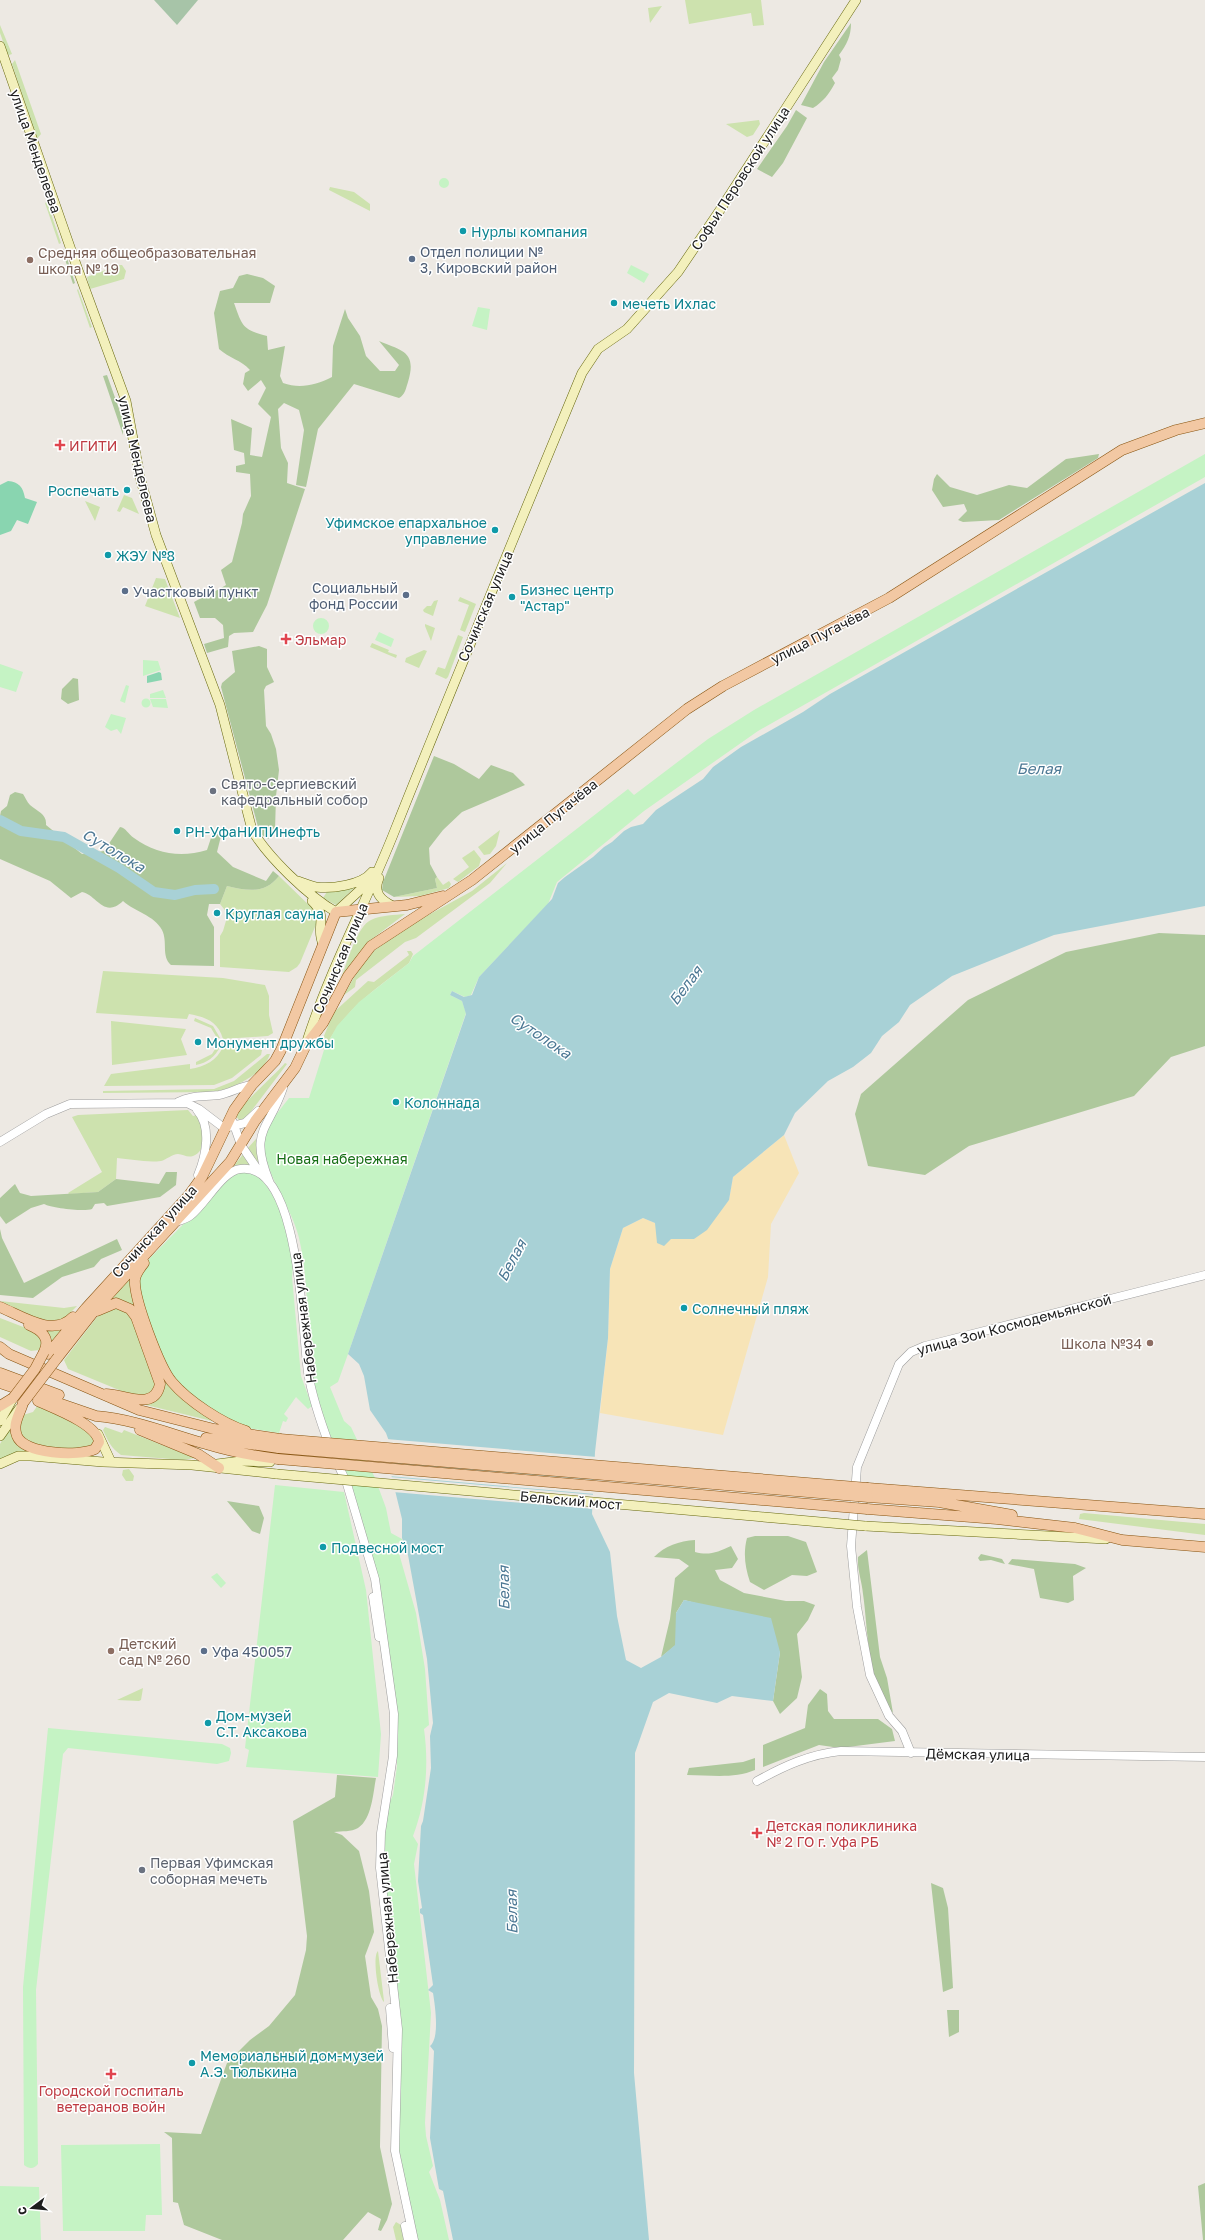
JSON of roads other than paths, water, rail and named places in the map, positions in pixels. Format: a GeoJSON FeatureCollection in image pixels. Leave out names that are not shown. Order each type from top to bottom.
{"type":"FeatureCollection","features":[{"type":"Feature","properties":{"kind":"main road","name":"Софьи Перовской улица"},"geometry":{"type":"LineString","coordinates":[[608,342],[626,329],[678,272],[856,0]]}},
{"type":"Feature","properties":{"kind":"main road","name":"улица Менделеева"},"geometry":{"type":"LineString","coordinates":[[0,46],[78,270],[126,401],[140,477],[156,535],[220,705],[252,830],[258,840],[313,897],[336,912]]}},
{"type":"Feature","properties":{"kind":"main road","name":"Сочинская улица"},"geometry":{"type":"LineString","coordinates":[[89,1311],[163,1236],[230,1162],[240,1141],[284,1084],[301,1058],[327,989],[373,878],[394,832],[448,694],[582,372],[598,349],[608,342]]}},
{"type":"Feature","properties":{"kind":"main road","name":"улица Пугачёва"},"geometry":{"type":"LineString","coordinates":[[460,889],[687,709],[723,686],[889,598],[1122,450],[1176,430],[1205,423]]}},
{"type":"Feature","properties":{"kind":"main road"},"geometry":{"type":"LineString","coordinates":[[297,881],[315,887],[330,887],[354,882],[369,876],[384,846],[394,832]]}},
{"type":"Feature","properties":{"kind":"main road"},"geometry":{"type":"LineString","coordinates":[[393,906],[383,901],[376,888],[390,851],[394,832]]}},
{"type":"Feature","properties":{"kind":"main road","name":"Сочинская улица"},"geometry":{"type":"LineString","coordinates":[[9,1409],[13,1398],[35,1369],[89,1311],[196,1185],[233,1113],[252,1085],[275,1061],[281,1050],[336,912],[373,878]]}},
{"type":"Feature","properties":{"kind":"main road"},"geometry":{"type":"LineString","coordinates":[[297,881],[298,886],[318,907],[322,916],[319,936],[323,944]]}},
{"type":"Feature","properties":{"kind":"main road"},"geometry":{"type":"LineString","coordinates":[[336,912],[421,902],[460,889]]}},
{"type":"Feature","properties":{"kind":"main road"},"geometry":{"type":"LineString","coordinates":[[306,1045],[323,1023],[352,970],[371,946],[396,928],[460,889]]}},
{"type":"Feature","properties":{"kind":"main road"},"geometry":{"type":"LineString","coordinates":[[163,1236],[158,1246],[143,1264],[136,1278],[135,1284],[142,1311],[161,1364],[177,1387],[213,1414],[240,1429],[279,1443]]}},
{"type":"Feature","properties":{"kind":"main road"},"geometry":{"type":"LineString","coordinates":[[0,1306],[52,1327],[64,1325],[89,1311],[116,1303],[130,1309],[136,1317],[160,1384],[156,1394],[147,1400],[135,1400],[116,1394],[101,1393]]}},
{"type":"Feature","properties":{"kind":"main road"},"geometry":{"type":"LineString","coordinates":[[0,1314],[37,1329],[43,1333],[50,1354],[23,1403],[9,1409],[0,1421]]}},
{"type":"Feature","properties":{"kind":"main road"},"geometry":{"type":"LineString","coordinates":[[0,1347],[5,1353],[131,1407],[171,1419],[240,1434],[265,1437]]}},
{"type":"Feature","properties":{"kind":"main road"},"geometry":{"type":"LineString","coordinates":[[0,1373],[112,1417],[198,1454],[216,1466]]}},
{"type":"Feature","properties":{"kind":"main road"},"geometry":{"type":"LineString","coordinates":[[1,1383],[96,1416],[112,1417],[208,1439],[279,1443],[868,1493],[1205,1514]]}},
{"type":"Feature","properties":{"kind":"main road"},"geometry":{"type":"LineString","coordinates":[[1,1383],[74,1418],[94,1431],[100,1437],[111,1462]]}},
{"type":"Feature","properties":{"kind":"main road"},"geometry":{"type":"LineString","coordinates":[[9,1409],[17,1437],[24,1445],[32,1449],[90,1452],[95,1449],[99,1442],[94,1431]]}},
{"type":"Feature","properties":{"kind":"main road"},"geometry":{"type":"LineString","coordinates":[[0,1436],[9,1409]]}},
{"type":"Feature","properties":{"kind":"main road","name":"Бельский мост"},"geometry":{"type":"LineString","coordinates":[[147,1426],[207,1445],[278,1461],[305,1461],[997,1519],[1075,1528]]}},
{"type":"Feature","properties":{"kind":"main road"},"geometry":{"type":"LineString","coordinates":[[104,1445],[115,1456],[125,1461]]}},
{"type":"Feature","properties":{"kind":"main road"},"geometry":{"type":"LineString","coordinates":[[0,1464],[11,1458],[25,1456],[111,1462],[125,1461],[216,1466],[241,1461],[278,1461]]}},
{"type":"Feature","properties":{"kind":"main road","name":"Бельский мост"},"geometry":{"type":"LineString","coordinates":[[216,1466],[277,1474],[865,1526],[1122,1540]]}},
{"type":"Feature","properties":{"kind":"main road"},"geometry":{"type":"LineString","coordinates":[[868,1493],[977,1508],[1075,1528],[1122,1540],[1205,1547]]}},
{"type":"Feature","properties":{"kind":"street"},"geometry":{"type":"LineString","coordinates":[[267,1181],[261,1159],[260,1143],[262,1130],[279,1098],[284,1084]]}},
{"type":"Feature","properties":{"kind":"street"},"geometry":{"type":"LineString","coordinates":[[178,1102],[188,1096],[219,1095],[243,1086],[252,1085]]}},
{"type":"Feature","properties":{"kind":"street"},"geometry":{"type":"LineString","coordinates":[[224,1128],[235,1127],[245,1123],[265,1103],[271,1101]]}},
{"type":"Feature","properties":{"kind":"street"},"geometry":{"type":"LineString","coordinates":[[178,1102],[198,1111],[205,1126],[205,1148],[196,1185]]}},
{"type":"Feature","properties":{"kind":"street"},"geometry":{"type":"LineString","coordinates":[[0,1142],[52,1111],[70,1104],[187,1103],[199,1109],[224,1128],[230,1129],[267,1181]]}},
{"type":"Feature","properties":{"kind":"street"},"geometry":{"type":"LineString","coordinates":[[233,1113],[238,1123],[245,1123]]}},
{"type":"Feature","properties":{"kind":"street"},"geometry":{"type":"LineString","coordinates":[[233,1113],[235,1127],[240,1141]]}},
{"type":"Feature","properties":{"kind":"street"},"geometry":{"type":"LineString","coordinates":[[176,1222],[194,1213],[235,1170],[247,1168],[254,1170],[267,1181]]}},
{"type":"Feature","properties":{"kind":"street","name":"Набережная улица"},"geometry":{"type":"LineString","coordinates":[[267,1181],[287,1223],[295,1249],[306,1363],[311,1389],[332,1451],[347,1484],[375,1579],[380,1608],[394,1714],[393,1756],[381,1833],[380,1868],[398,2030],[395,2151],[414,2240]]}},
{"type":"Feature","properties":{"kind":"street","name":"улица Зои Космодемьянской"},"geometry":{"type":"LineString","coordinates":[[911,1753],[902,1731],[888,1716],[870,1675],[856,1607],[851,1546],[857,1467],[899,1364],[910,1352],[925,1346],[1205,1275]]}},
{"type":"Feature","properties":{"kind":"street","name":"Набережная улица"},"geometry":{"type":"LineString","coordinates":[[366,1550],[388,1714],[387,1756],[375,1833],[375,1868],[392,2030],[391,2151],[408,2240]]}},
{"type":"Feature","properties":{"kind":"street","name":"Дёмская улица"},"geometry":{"type":"LineString","coordinates":[[756,1781],[788,1765],[821,1753],[841,1751],[1205,1756]]}},
{"type":"Feature","properties":{"kind":"water","name":"Белая"},"geometry":{"type":"Polygon","coordinates":[[[1205,483],[1205,906],[1054,935],[952,976],[910,1005],[899,1022],[882,1036],[871,1053],[853,1067],[828,1081],[795,1113],[784,1135],[733,1177],[729,1200],[707,1230],[694,1239],[671,1239],[664,1246],[657,1243],[655,1223],[643,1218],[623,1228],[610,1269],[608,1338],[595,1452],[592,1514],[610,1552],[617,1616],[626,1660],[641,1668],[661,1657],[675,1645],[676,1613],[684,1600],[771,1618],[780,1652],[773,1701],[732,1696],[717,1703],[669,1693],[653,1702],[635,1753],[634,2073],[649,2240],[453,2240],[443,2191],[439,2189],[430,2138],[434,2051],[430,2046],[435,2036],[436,2021],[433,1993],[428,1990],[433,1985],[423,1915],[420,1913],[420,1909],[422,1908],[418,1881],[421,1826],[431,1768],[430,1736],[433,1723],[427,1659],[408,1555],[402,1538],[402,1519],[391,1474],[390,1444],[386,1433],[370,1410],[364,1376],[359,1364],[348,1354],[466,1014],[462,1001],[450,995],[452,991],[464,997],[472,995],[479,977],[552,899],[558,883],[565,877],[593,857],[624,831],[631,827],[643,824],[656,810],[703,779],[713,767],[741,747],[803,712],[830,694],[1205,483]]]}},
{"type":"Feature","properties":{"kind":"waterway","name":"Сутолока"},"geometry":{"type":"LineString","coordinates":[[0,820],[21,831],[64,837],[119,868],[154,892],[175,895],[195,890],[214,889]]}},
{"type":"Feature","properties":{"kind":"place","name":"Нурлы компания"},"geometry":{"type":"Point","coordinates":[463,231]}},
{"type":"Feature","properties":{"kind":"place","name":"Отдел полиции № 3, Кировский район"},"geometry":{"type":"Point","coordinates":[412,259]}},
{"type":"Feature","properties":{"kind":"place","name":"Средняя общеобразовательная школа № 19"},"geometry":{"type":"Point","coordinates":[30,260]}},
{"type":"Feature","properties":{"kind":"place","name":"мечеть Ихлас"},"geometry":{"type":"Point","coordinates":[614,303]}},
{"type":"Feature","properties":{"kind":"place","name":"ИГИТИ"},"geometry":{"type":"Point","coordinates":[60,445]}},
{"type":"Feature","properties":{"kind":"place","name":"Роспечать"},"geometry":{"type":"Point","coordinates":[127,490]}},
{"type":"Feature","properties":{"kind":"place","name":"Уфимское епархальное управление"},"geometry":{"type":"Point","coordinates":[495,530]}},
{"type":"Feature","properties":{"kind":"place","name":"ЖЭУ №8"},"geometry":{"type":"Point","coordinates":[108,555]}},
{"type":"Feature","properties":{"kind":"place","name":"Участковый пункт"},"geometry":{"type":"Point","coordinates":[125,591]}},
{"type":"Feature","properties":{"kind":"place","name":"Социальный фонд России"},"geometry":{"type":"Point","coordinates":[406,595]}},
{"type":"Feature","properties":{"kind":"place","name":"Бизнес центр \"Астар\""},"geometry":{"type":"Point","coordinates":[512,597]}},
{"type":"Feature","properties":{"kind":"place","name":"Эльмар"},"geometry":{"type":"Point","coordinates":[286,639]}},
{"type":"Feature","properties":{"kind":"place","name":"Свято-Сергиевский кафедральный собор"},"geometry":{"type":"Point","coordinates":[213,791]}},
{"type":"Feature","properties":{"kind":"place","name":"РН-УфаНИПИнефть"},"geometry":{"type":"Point","coordinates":[177,831]}},
{"type":"Feature","properties":{"kind":"place","name":"Круглая сауна"},"geometry":{"type":"Point","coordinates":[217,913]}},
{"type":"Feature","properties":{"kind":"place","name":"Монумент дружбы"},"geometry":{"type":"Point","coordinates":[198,1042]}},
{"type":"Feature","properties":{"kind":"place","name":"Колоннада"},"geometry":{"type":"Point","coordinates":[396,1102]}},
{"type":"Feature","properties":{"kind":"place","name":"Солнечный пляж"},"geometry":{"type":"Point","coordinates":[684,1308]}},
{"type":"Feature","properties":{"kind":"place","name":"Школа №34"},"geometry":{"type":"Point","coordinates":[1150,1343]}},
{"type":"Feature","properties":{"kind":"place","name":"Подвесной мост"},"geometry":{"type":"Point","coordinates":[323,1547]}},
{"type":"Feature","properties":{"kind":"place","name":"Детский сад № 260"},"geometry":{"type":"Point","coordinates":[111,1651]}},
{"type":"Feature","properties":{"kind":"place","name":"Уфа 450057"},"geometry":{"type":"Point","coordinates":[204,1651]}},
{"type":"Feature","properties":{"kind":"place","name":"Дом-музей С.Т. Аксакова"},"geometry":{"type":"Point","coordinates":[208,1723]}},
{"type":"Feature","properties":{"kind":"place","name":"Детская поликлиника № 2 ГО г. Уфа РБ"},"geometry":{"type":"Point","coordinates":[757,1833]}},
{"type":"Feature","properties":{"kind":"place","name":"Первая Уфимская соборная мечеть"},"geometry":{"type":"Point","coordinates":[142,1870]}},
{"type":"Feature","properties":{"kind":"place","name":"Мемориальный дом-музей А.Э. Тюлькина"},"geometry":{"type":"Point","coordinates":[192,2063]}},
{"type":"Feature","properties":{"kind":"place","name":"Городской госпиталь ветеранов войн"},"geometry":{"type":"Point","coordinates":[111,2074]}},
{"type":"Feature","properties":{"kind":"park label","name":"Новая набережная"},"geometry":{"type":"Point","coordinates":[342,1158]}}]}
